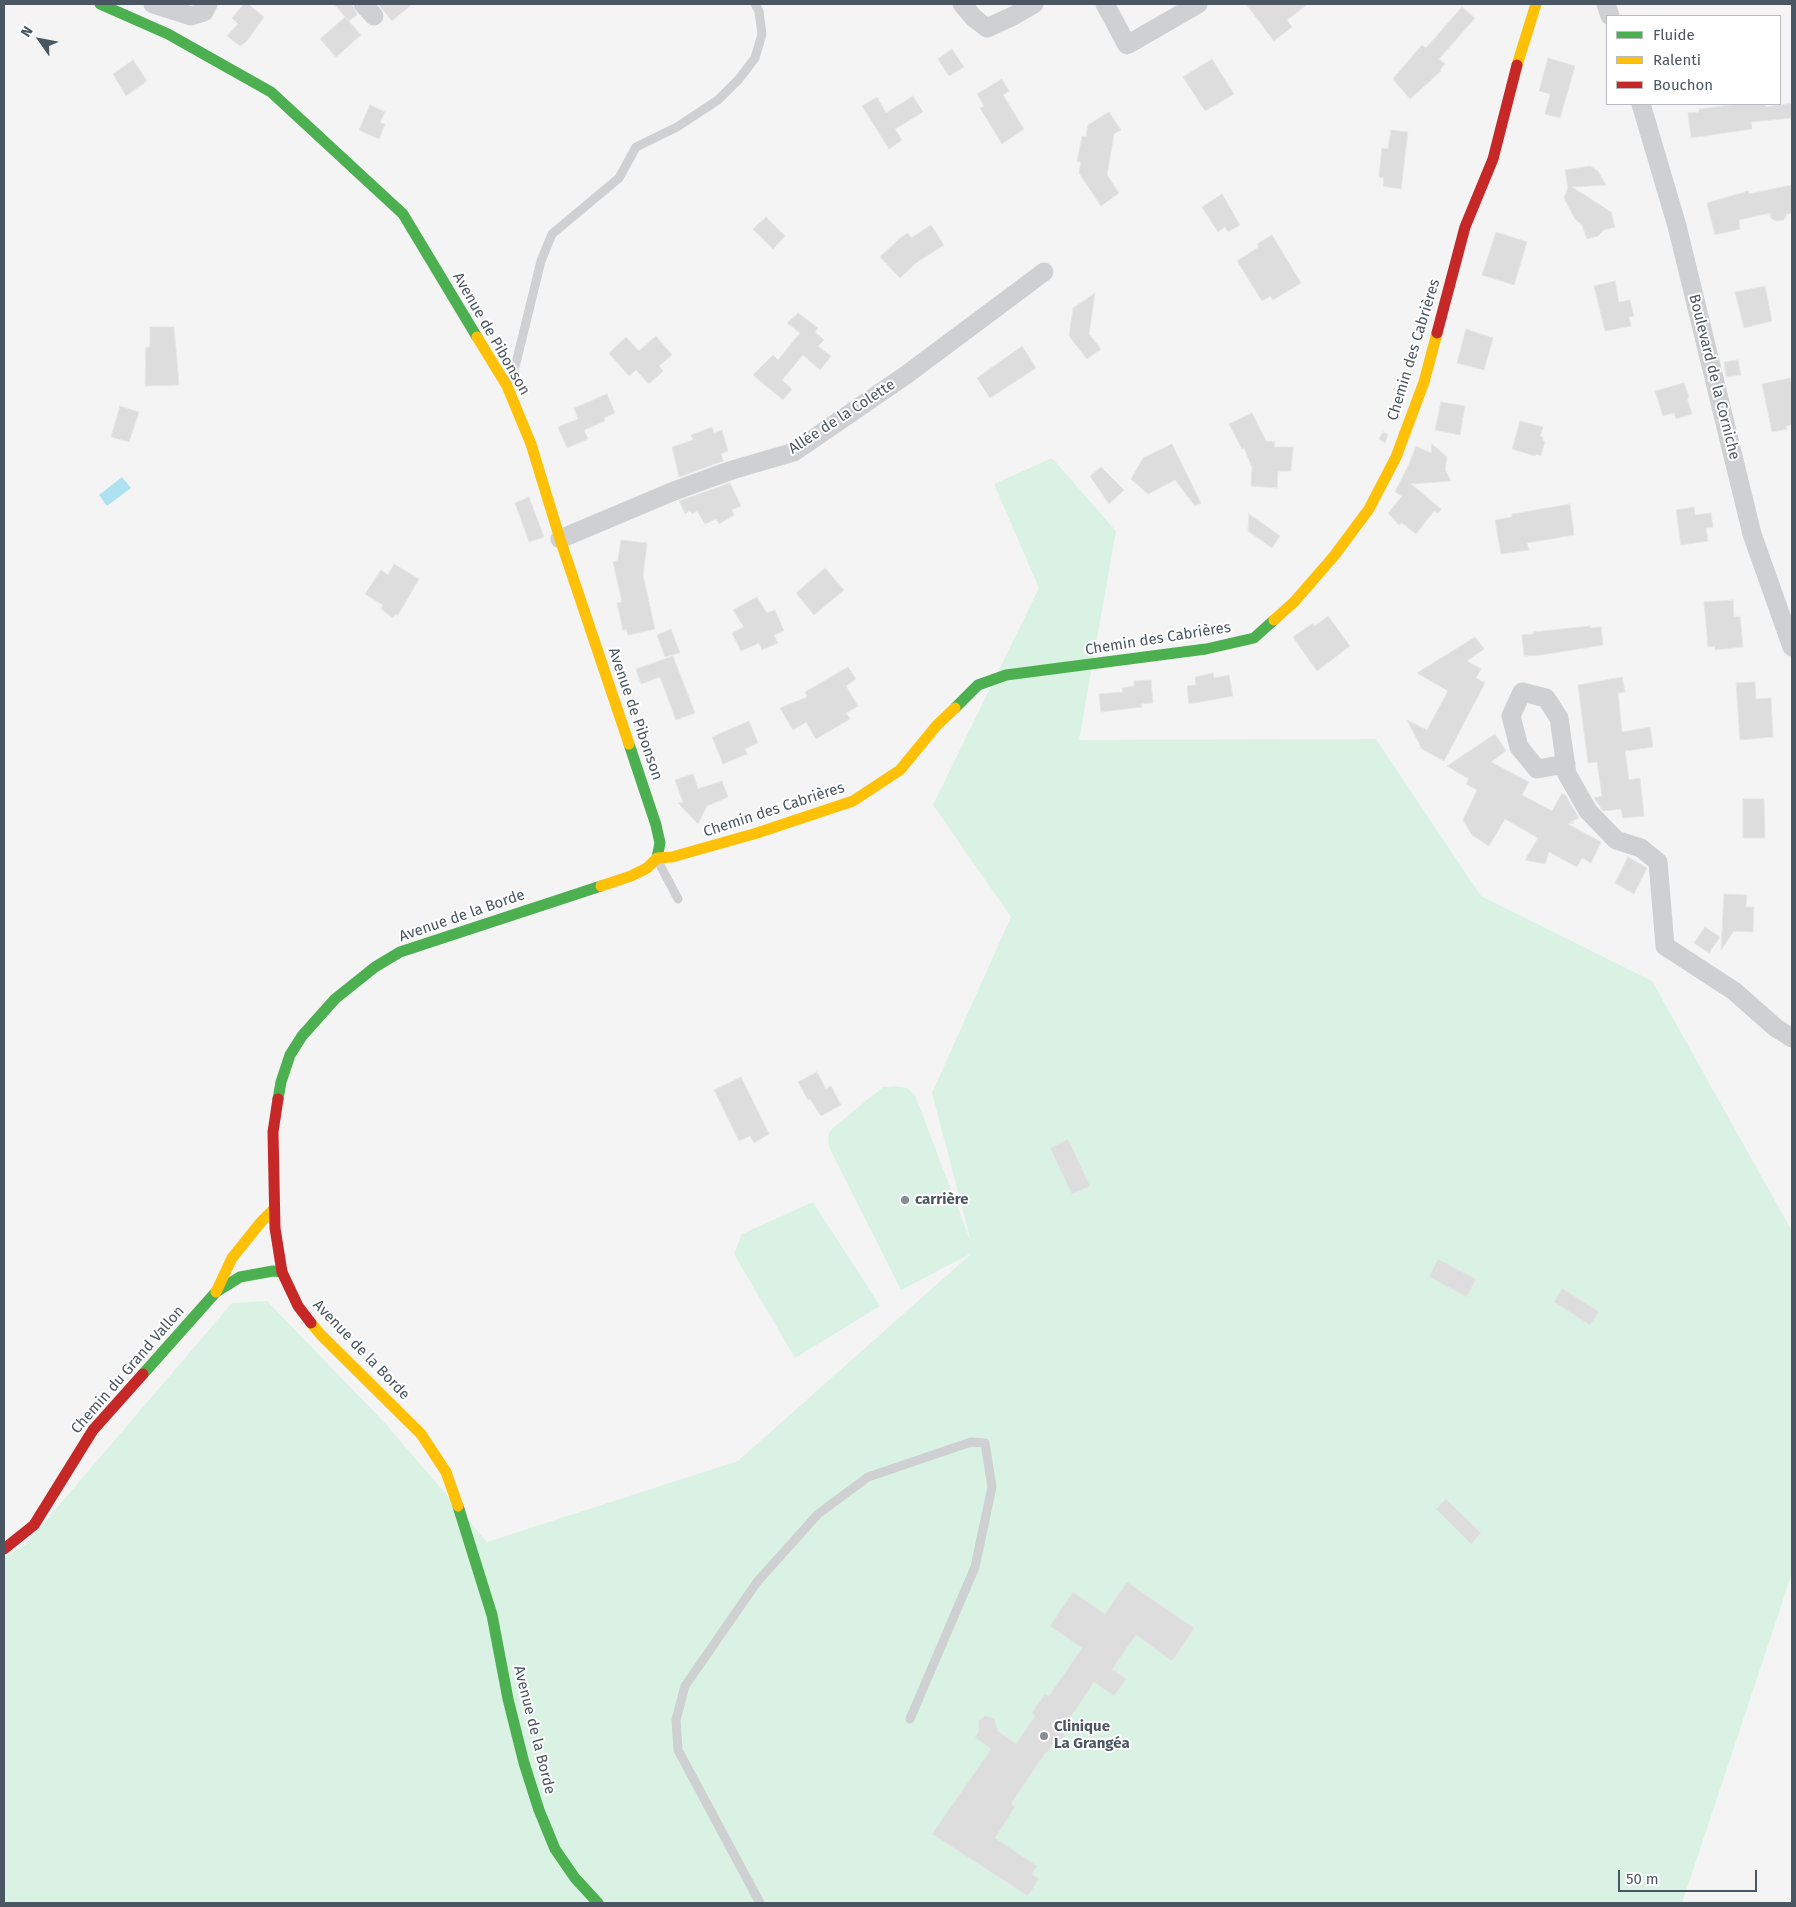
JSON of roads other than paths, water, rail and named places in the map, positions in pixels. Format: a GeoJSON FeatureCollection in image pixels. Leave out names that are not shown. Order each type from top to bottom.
{"type":"FeatureCollection","features":[{"type":"Feature","properties":{"kind":"street","name":"Avenue de Pibonson"},"geometry":{"type":"LineString","coordinates":[[100,4],[168,34],[272,92],[404,214],[507,386],[531,444],[560,539],[656,826],[660,843],[657,858]]}},
{"type":"Feature","properties":{"kind":"street"},"geometry":{"type":"LineString","coordinates":[[152,4],[191,16],[204,12],[208,4]]}},
{"type":"Feature","properties":{"kind":"street"},"geometry":{"type":"LineString","coordinates":[[962,4],[974,18],[987,28],[1034,4]]}},
{"type":"Feature","properties":{"kind":"street"},"geometry":{"type":"LineString","coordinates":[[1105,4],[1127,45],[1198,4]]}},
{"type":"Feature","properties":{"kind":"street","name":"Chemin des Cabrières"},"geometry":{"type":"LineString","coordinates":[[657,858],[672,857],[757,833],[853,801],[900,770],[937,725],[978,684],[1006,675],[1206,649],[1254,638],[1294,602],[1334,556],[1369,509],[1396,457],[1424,382],[1465,226],[1493,159],[1521,50],[1536,4]]}},
{"type":"Feature","properties":{"kind":"street","name":"Boulevard de la Corniche"},"geometry":{"type":"LineString","coordinates":[[1641,105],[1677,226],[1752,534],[1792,647]]}},
{"type":"Feature","properties":{"kind":"street","name":"Allée de la Colette"},"geometry":{"type":"LineString","coordinates":[[560,539],[674,491],[732,470],[794,452],[906,375],[1044,272]]}},
{"type":"Feature","properties":{"kind":"street"},"geometry":{"type":"LineString","coordinates":[[1566,764],[1568,774],[1588,811],[1616,840],[1642,848],[1658,862],[1665,946],[1734,991],[1776,1028],[1792,1038]]}},
{"type":"Feature","properties":{"kind":"street","name":"Avenue de la Borde"},"geometry":{"type":"LineString","coordinates":[[598,1903],[575,1878],[555,1849],[539,1810],[524,1763],[508,1700],[492,1615],[446,1472],[421,1434],[321,1334],[298,1306],[282,1272],[274,1228],[273,1132],[281,1082],[290,1055],[302,1036],[336,999],[375,967],[400,952],[631,876],[647,868],[657,858]]}},
{"type":"Feature","properties":{"kind":"street"},"geometry":{"type":"LineString","coordinates":[[216,1292],[232,1258],[274,1209]]}},
{"type":"Feature","properties":{"kind":"street","name":"Chemin du Grand Vallon"},"geometry":{"type":"LineString","coordinates":[[4,1549],[34,1525],[93,1430],[216,1292],[240,1277],[273,1271],[282,1272]]}},
{"type":"Feature","properties":{"kind":"lane"},"geometry":{"type":"LineString","coordinates":[[507,386],[516,363],[541,261],[552,234],[619,178],[636,147],[677,128],[718,100],[739,79],[755,58],[762,34],[759,11],[755,4]]}},
{"type":"Feature","properties":{"kind":"lane"},"geometry":{"type":"LineString","coordinates":[[657,858],[678,899]]}},
{"type":"Feature","properties":{"kind":"lane"},"geometry":{"type":"LineString","coordinates":[[760,1903],[678,1750],[676,1720],[685,1686],[757,1582],[818,1514],[868,1477],[972,1442],[985,1443],[992,1487],[975,1568],[910,1719]]}},
{"type":"Feature","properties":{"kind":"water"},"geometry":{"type":"Polygon","coordinates":[[[122,477],[131,488],[107,506],[99,495],[122,477]]]}},
{"type":"Feature","properties":{"kind":"place","name":"carrière"},"geometry":{"type":"Point","coordinates":[905,1200]}},
{"type":"Feature","properties":{"kind":"place","name":"Clinique La Grangéa"},"geometry":{"type":"Point","coordinates":[1044,1736]}}]}
